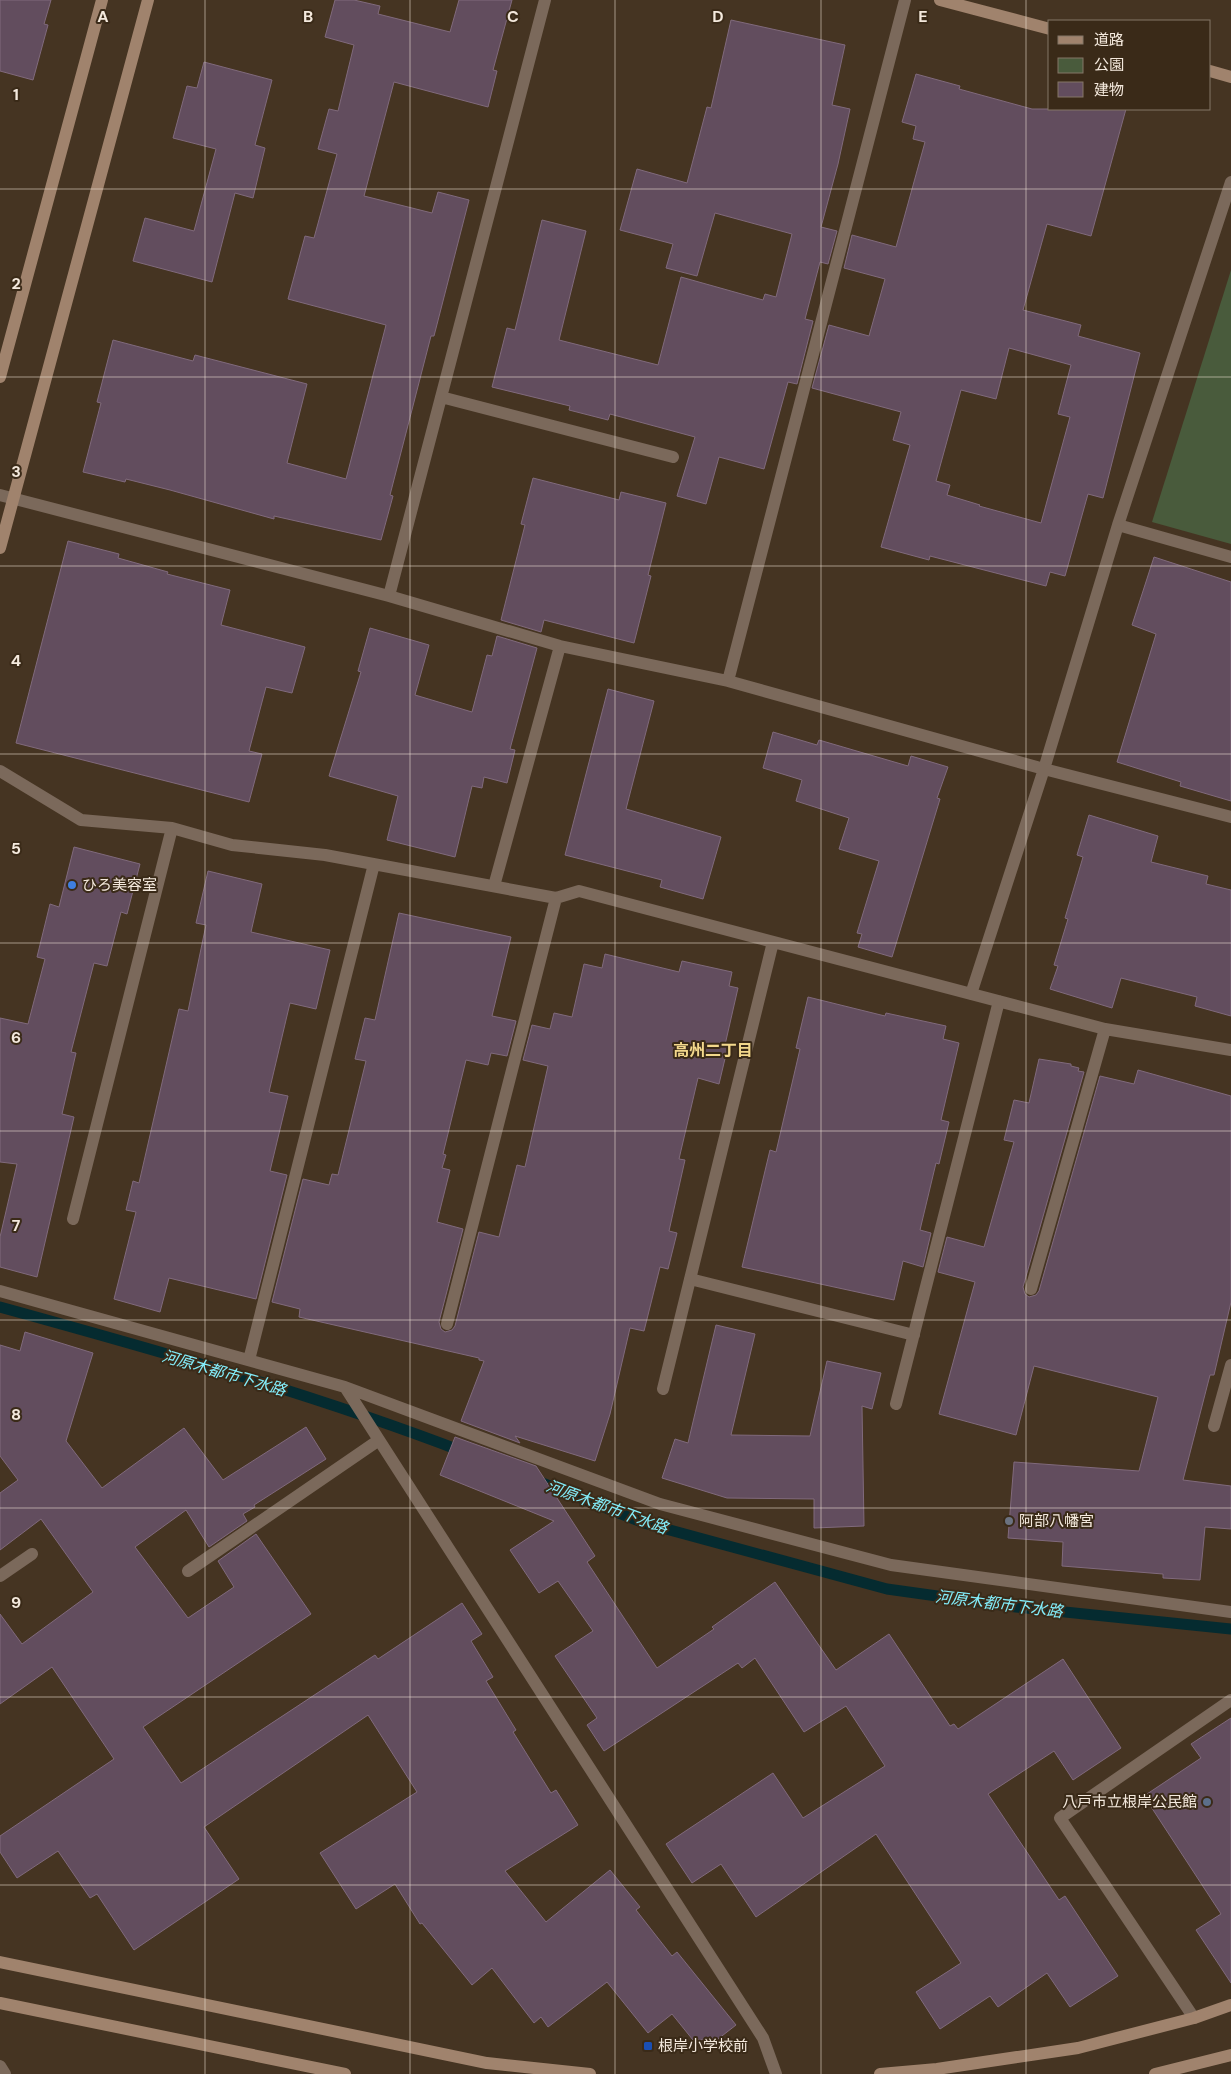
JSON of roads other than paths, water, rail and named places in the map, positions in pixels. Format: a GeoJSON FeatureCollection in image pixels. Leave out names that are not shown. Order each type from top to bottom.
{"type":"FeatureCollection","features":[{"type":"Feature","properties":{"kind":"street"},"geometry":{"type":"LineString","coordinates":[[0,377],[102,0]]}},
{"type":"Feature","properties":{"kind":"street"},"geometry":{"type":"LineString","coordinates":[[0,548],[148,0]]}},
{"type":"Feature","properties":{"kind":"street"},"geometry":{"type":"LineString","coordinates":[[389,596],[545,0]]}},
{"type":"Feature","properties":{"kind":"street"},"geometry":{"type":"LineString","coordinates":[[728,681],[905,0]]}},
{"type":"Feature","properties":{"kind":"street"},"geometry":{"type":"LineString","coordinates":[[940,0],[1048,28]]}},
{"type":"Feature","properties":{"kind":"street"},"geometry":{"type":"LineString","coordinates":[[1211,71],[1231,77]]}},
{"type":"Feature","properties":{"kind":"street"},"geometry":{"type":"LineString","coordinates":[[971,994],[1044,769],[1118,525],[1231,182]]}},
{"type":"Feature","properties":{"kind":"street"},"geometry":{"type":"LineString","coordinates":[[441,397],[673,457]]}},
{"type":"Feature","properties":{"kind":"street"},"geometry":{"type":"LineString","coordinates":[[0,495],[389,596],[560,646],[728,681],[1044,769],[1231,817]]}},
{"type":"Feature","properties":{"kind":"street"},"geometry":{"type":"LineString","coordinates":[[1118,525],[1231,557]]}},
{"type":"Feature","properties":{"kind":"street"},"geometry":{"type":"LineString","coordinates":[[494,886],[560,646]]}},
{"type":"Feature","properties":{"kind":"street"},"geometry":{"type":"LineString","coordinates":[[0,771],[81,820],[172,828],[232,845],[325,855],[556,898],[579,890],[1105,1029],[1231,1050]]}},
{"type":"Feature","properties":{"kind":"street"},"geometry":{"type":"LineString","coordinates":[[73,1219],[172,828]]}},
{"type":"Feature","properties":{"kind":"street"},"geometry":{"type":"LineString","coordinates":[[249,1360],[374,864]]}},
{"type":"Feature","properties":{"kind":"street"},"geometry":{"type":"LineString","coordinates":[[447,1324],[556,898]]}},
{"type":"Feature","properties":{"kind":"street"},"geometry":{"type":"LineString","coordinates":[[663,1389],[773,942]]}},
{"type":"Feature","properties":{"kind":"street"},"geometry":{"type":"LineString","coordinates":[[896,1404],[999,1001]]}},
{"type":"Feature","properties":{"kind":"street"},"geometry":{"type":"LineString","coordinates":[[1031,1289],[1105,1029]]}},
{"type":"Feature","properties":{"kind":"street"},"geometry":{"type":"LineString","coordinates":[[690,1279],[914,1335]]}},
{"type":"Feature","properties":{"kind":"street"},"geometry":{"type":"LineString","coordinates":[[0,1291],[345,1387],[660,1504],[891,1565],[1231,1612]]}},
{"type":"Feature","properties":{"kind":"street"},"geometry":{"type":"LineString","coordinates":[[1214,1426],[1231,1365]]}},
{"type":"Feature","properties":{"kind":"street"},"geometry":{"type":"LineString","coordinates":[[345,1387],[763,2038],[776,2074]]}},
{"type":"Feature","properties":{"kind":"street"},"geometry":{"type":"LineString","coordinates":[[188,1571],[379,1440]]}},
{"type":"Feature","properties":{"kind":"street"},"geometry":{"type":"LineString","coordinates":[[0,1576],[32,1554]]}},
{"type":"Feature","properties":{"kind":"street"},"geometry":{"type":"LineString","coordinates":[[1194,2018],[1060,1818],[1231,1700]]}},
{"type":"Feature","properties":{"kind":"street"},"geometry":{"type":"LineString","coordinates":[[0,1962],[487,2063],[590,2074]]}},
{"type":"Feature","properties":{"kind":"street"},"geometry":{"type":"LineString","coordinates":[[0,2003],[345,2074]]}},
{"type":"Feature","properties":{"kind":"street"},"geometry":{"type":"LineString","coordinates":[[880,2074],[937,2070],[1078,2048],[1194,2018],[1231,2005]]}},
{"type":"Feature","properties":{"kind":"street"},"geometry":{"type":"LineString","coordinates":[[1155,2074],[1231,2055]]}},
{"type":"Feature","properties":{"kind":"street"},"geometry":{"type":"LineString","coordinates":[[0,2066],[5,2074]]}},
{"type":"Feature","properties":{"kind":"waterway","name":"河原木都市下水路"},"geometry":{"type":"LineString","coordinates":[[0,1307],[176,1356],[292,1392],[464,1452]]}},
{"type":"Feature","properties":{"kind":"waterway","name":"河原木都市下水路"},"geometry":{"type":"LineString","coordinates":[[535,1480],[644,1523],[887,1589],[1016,1607],[1231,1629]]}},
{"type":"Feature","properties":{"kind":"place","name":"ひろ美容室"},"geometry":{"type":"Point","coordinates":[72,885]}},
{"type":"Feature","properties":{"kind":"place","name":"阿部八幡宮"},"geometry":{"type":"Point","coordinates":[1009,1521]}},
{"type":"Feature","properties":{"kind":"place","name":"八戸市立根岸公民館"},"geometry":{"type":"Point","coordinates":[1207,1802]}},
{"type":"Feature","properties":{"kind":"place","name":"根岸小学校前"},"geometry":{"type":"Point","coordinates":[648,2046]}},
{"type":"Feature","properties":{"kind":"district","name":"高州二丁目"},"geometry":{"type":"Point","coordinates":[713,1050]}}]}
